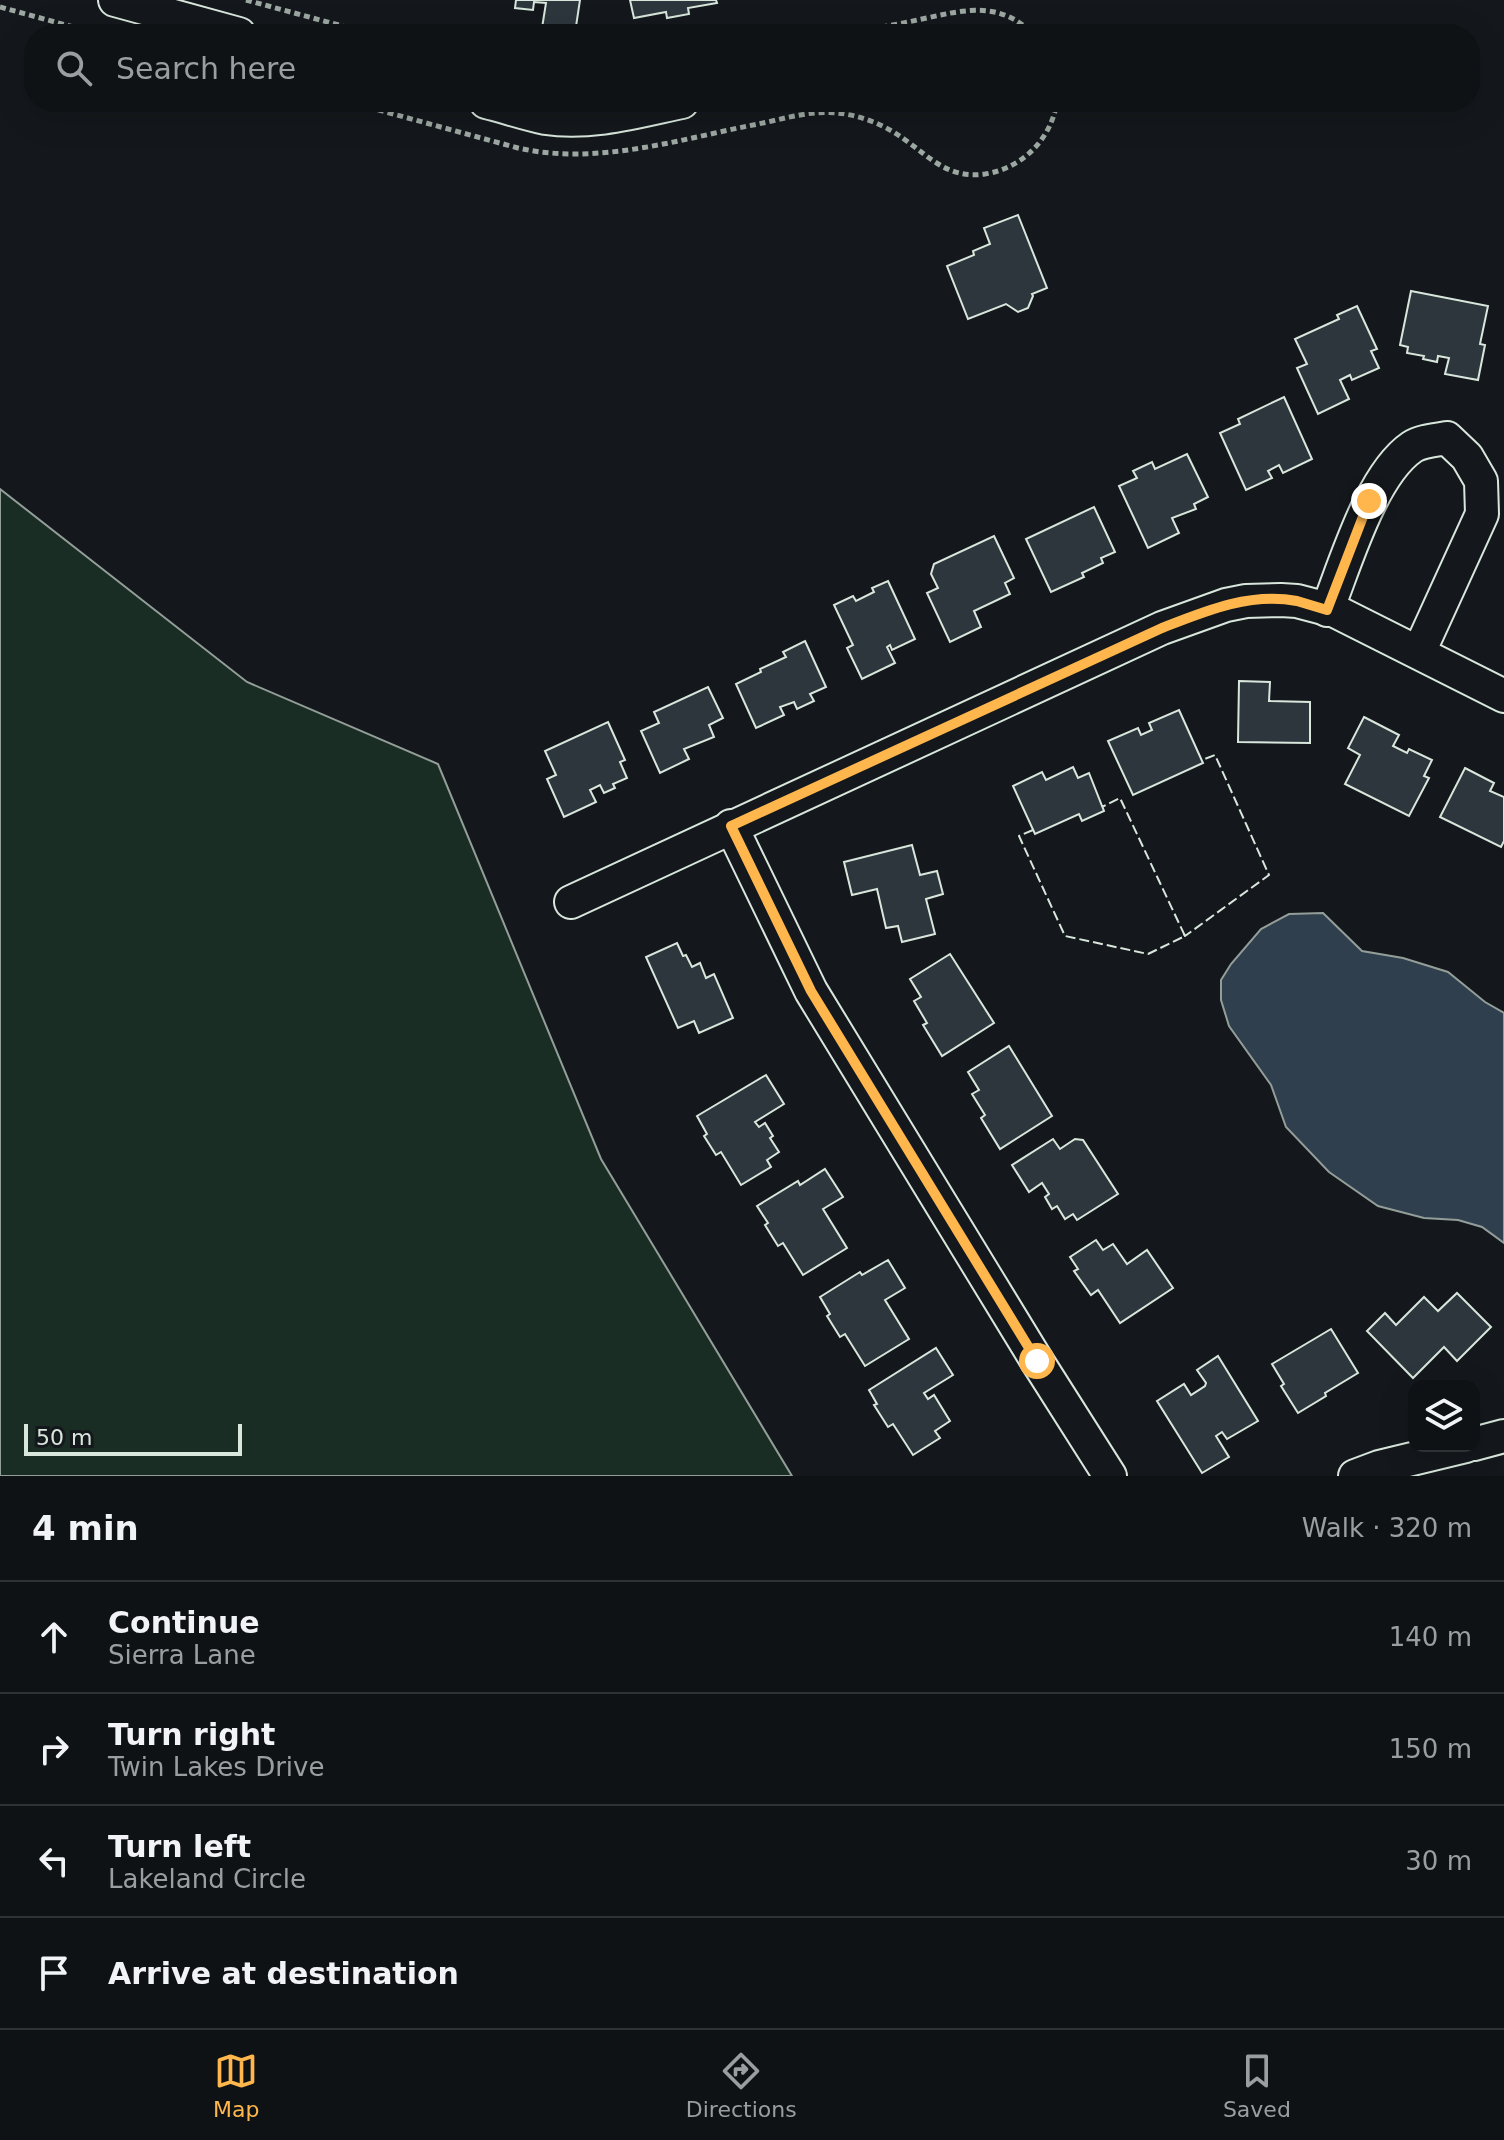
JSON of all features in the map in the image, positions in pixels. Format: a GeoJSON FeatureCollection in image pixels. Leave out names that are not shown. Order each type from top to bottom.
{"type":"FeatureCollection","features":[{"type":"Feature","properties":{"kind":"street"},"geometry":{"type":"LineString","coordinates":[[115,0],[203,24]]}},
{"type":"Feature","properties":{"kind":"street"},"geometry":{"type":"LineString","coordinates":[[525,112],[548,118],[572,119],[632,112]]}},
{"type":"Feature","properties":{"kind":"street"},"geometry":{"type":"LineString","coordinates":[[1327,610],[1369,501],[1400,457],[1415,445],[1447,438],[1467,457],[1481,481],[1482,514],[1419,652]]}},
{"type":"Feature","properties":{"kind":"street"},"geometry":{"type":"LineString","coordinates":[[571,902],[1162,628],[1206,611],[1246,601],[1297,601],[1335,611],[1504,696]]}},
{"type":"Feature","properties":{"kind":"street"},"geometry":{"type":"LineString","coordinates":[[731,826],[811,991],[1110,1476]]}},
{"type":"Feature","properties":{"kind":"street"},"geometry":{"type":"LineString","coordinates":[[1480,1442],[1504,1436]]}},
{"type":"Feature","properties":{"kind":"street"},"geometry":{"type":"LineString","coordinates":[[1355,1476],[1441,1452]]}},
{"type":"Feature","properties":{"kind":"path"},"geometry":{"type":"LineString","coordinates":[[246,0],[335,24]]}},
{"type":"Feature","properties":{"kind":"path"},"geometry":{"type":"LineString","coordinates":[[0,7],[62,24]]}},
{"type":"Feature","properties":{"kind":"path"},"geometry":{"type":"LineString","coordinates":[[892,24],[967,9],[994,11],[1021,24]]}},
{"type":"Feature","properties":{"kind":"path"},"geometry":{"type":"LineString","coordinates":[[386,112],[543,154],[573,155],[628,150],[795,117],[837,113],[868,120],[896,134],[943,168],[970,175],[999,170],[1024,158],[1043,140],[1054,112]]}},
{"type":"Feature","properties":{"kind":"green space"},"geometry":{"type":"Polygon","coordinates":[[[0,489],[247,682],[438,764],[601,1159],[792,1476],[0,1476],[0,489]]]}},
{"type":"Feature","properties":{"kind":"water"},"geometry":{"type":"Polygon","coordinates":[[[1323,913],[1362,951],[1403,958],[1448,972],[1504,1013],[1504,1243],[1482,1227],[1458,1220],[1424,1218],[1378,1206],[1329,1172],[1286,1127],[1271,1085],[1229,1026],[1221,1000],[1221,980],[1231,964],[1261,929],[1289,914],[1323,913]]]}},
{"type":"Feature","properties":{"kind":"building"},"geometry":{"type":"Polygon","coordinates":[[[516,0],[580,0],[576,24],[543,24],[546,3],[534,2],[533,10],[515,8],[516,0]]]}},
{"type":"Feature","properties":{"kind":"building"},"geometry":{"type":"Polygon","coordinates":[[[630,0],[716,0],[717,3],[688,8],[689,14],[667,18],[666,12],[634,18],[630,0]]]}},
{"type":"Feature","properties":{"kind":"building"},"geometry":{"type":"Polygon","coordinates":[[[1018,215],[1047,288],[1032,294],[1028,308],[1018,312],[1006,304],[968,319],[947,266],[974,255],[973,251],[990,244],[984,228],[1018,215]]]}},
{"type":"Feature","properties":{"kind":"building"},"geometry":{"type":"Polygon","coordinates":[[[1411,291],[1488,306],[1480,344],[1485,345],[1478,380],[1445,374],[1449,358],[1438,356],[1437,362],[1423,359],[1424,356],[1407,353],[1408,347],[1400,345],[1411,291]]]}},
{"type":"Feature","properties":{"kind":"building"},"geometry":{"type":"Polygon","coordinates":[[[1357,306],[1377,349],[1371,351],[1379,368],[1352,380],[1350,375],[1340,380],[1349,399],[1318,414],[1297,368],[1307,364],[1295,339],[1339,319],[1337,315],[1357,306]]]}},
{"type":"Feature","properties":{"kind":"building"},"geometry":{"type":"Polygon","coordinates":[[[1284,397],[1312,459],[1283,473],[1279,465],[1268,471],[1272,478],[1246,490],[1220,433],[1240,424],[1238,419],[1284,397]]]}},
{"type":"Feature","properties":{"kind":"building"},"geometry":{"type":"Polygon","coordinates":[[[1187,454],[1208,497],[1194,504],[1196,509],[1172,518],[1179,533],[1148,548],[1119,486],[1137,478],[1133,471],[1152,462],[1155,469],[1187,454]]]}},
{"type":"Feature","properties":{"kind":"building"},"geometry":{"type":"Polygon","coordinates":[[[1094,507],[1115,552],[1101,558],[1103,563],[1082,573],[1084,577],[1051,592],[1026,539],[1094,507]]]}},
{"type":"Feature","properties":{"kind":"building"},"geometry":{"type":"Polygon","coordinates":[[[994,536],[1014,578],[1005,583],[1010,594],[974,611],[981,627],[950,642],[927,593],[938,588],[931,574],[934,564],[994,536]]]}},
{"type":"Feature","properties":{"kind":"building"},"geometry":{"type":"Polygon","coordinates":[[[888,581],[915,639],[892,650],[890,645],[887,647],[895,663],[862,679],[847,648],[853,645],[834,605],[853,596],[856,601],[874,592],[872,588],[888,581]]]}},
{"type":"Feature","properties":{"kind":"building"},"geometry":{"type":"Polygon","coordinates":[[[805,641],[826,687],[810,694],[814,701],[797,709],[794,702],[780,707],[784,715],[756,728],[736,684],[786,657],[783,652],[805,641]]]}},
{"type":"Feature","properties":{"kind":"building"},"geometry":{"type":"Polygon","coordinates":[[[1239,681],[1270,682],[1269,701],[1310,702],[1310,743],[1238,742],[1239,681]]]}},
{"type":"Feature","properties":{"kind":"building"},"geometry":{"type":"Polygon","coordinates":[[[708,687],[723,718],[709,725],[714,737],[684,749],[689,759],[660,773],[641,731],[659,723],[654,712],[708,687]]]}},
{"type":"Feature","properties":{"kind":"building"},"geometry":{"type":"Polygon","coordinates":[[[1179,710],[1203,763],[1133,795],[1108,741],[1138,728],[1141,735],[1152,730],[1149,723],[1179,710]]]}},
{"type":"Feature","properties":{"kind":"building"},"geometry":{"type":"Polygon","coordinates":[[[1364,717],[1399,735],[1393,746],[1407,753],[1409,749],[1432,760],[1424,776],[1429,778],[1409,816],[1345,784],[1360,755],[1348,748],[1364,717]]]}},
{"type":"Feature","properties":{"kind":"building"},"geometry":{"type":"Polygon","coordinates":[[[608,722],[625,760],[620,762],[627,778],[613,784],[615,788],[604,793],[600,785],[590,790],[596,802],[564,817],[547,779],[556,775],[545,751],[608,722]]]}},
{"type":"Feature","properties":{"kind":"building"},"geometry":{"type":"Polygon","coordinates":[[[1073,767],[1078,778],[1089,773],[1104,811],[1082,821],[1079,814],[1035,834],[1013,786],[1042,772],[1046,780],[1073,767]]]}},
{"type":"Feature","properties":{"kind":"building"},"geometry":{"type":"Polygon","coordinates":[[[1465,768],[1494,783],[1490,791],[1504,797],[1504,841],[1501,847],[1440,817],[1465,768]]]}},
{"type":"Feature","properties":{"kind":"building"},"geometry":{"type":"Polygon","coordinates":[[[912,845],[920,875],[937,871],[943,894],[926,899],[935,934],[902,942],[898,926],[886,928],[877,889],[852,895],[844,862],[912,845]]]}},
{"type":"Feature","properties":{"kind":"building"},"geometry":{"type":"Polygon","coordinates":[[[677,943],[692,967],[700,963],[706,978],[714,974],[733,1018],[699,1033],[694,1021],[678,1028],[646,957],[677,943]]]}},
{"type":"Feature","properties":{"kind":"building"},"geometry":{"type":"Polygon","coordinates":[[[950,954],[994,1023],[942,1056],[923,1025],[927,1023],[914,1001],[921,997],[910,979],[950,954]]]}},
{"type":"Feature","properties":{"kind":"building"},"geometry":{"type":"Polygon","coordinates":[[[1009,1046],[1052,1116],[1000,1149],[981,1118],[985,1115],[972,1094],[979,1090],[968,1072],[1009,1046]]]}},
{"type":"Feature","properties":{"kind":"building"},"geometry":{"type":"Polygon","coordinates":[[[766,1075],[784,1104],[755,1122],[759,1127],[765,1123],[779,1152],[767,1160],[771,1167],[741,1185],[721,1152],[716,1155],[704,1136],[707,1134],[697,1116],[766,1075]]]}},
{"type":"Feature","properties":{"kind":"building"},"geometry":{"type":"Polygon","coordinates":[[[1053,1139],[1060,1149],[1075,1139],[1083,1140],[1118,1194],[1077,1220],[1073,1214],[1065,1219],[1057,1206],[1052,1209],[1045,1197],[1049,1194],[1042,1183],[1029,1192],[1012,1165],[1053,1139]]]}},
{"type":"Feature","properties":{"kind":"building"},"geometry":{"type":"Polygon","coordinates":[[[825,1169],[843,1197],[823,1209],[847,1248],[803,1275],[783,1243],[778,1246],[757,1206],[825,1169]]]}},
{"type":"Feature","properties":{"kind":"building"},"geometry":{"type":"Polygon","coordinates":[[[1096,1240],[1103,1250],[1113,1244],[1127,1264],[1147,1250],[1173,1288],[1120,1323],[1098,1290],[1091,1295],[1074,1271],[1078,1269],[1070,1257],[1096,1240]]]}},
{"type":"Feature","properties":{"kind":"building"},"geometry":{"type":"Polygon","coordinates":[[[888,1260],[905,1288],[885,1300],[909,1339],[865,1366],[845,1334],[840,1337],[820,1297],[860,1272],[862,1275],[888,1260]]]}},
{"type":"Feature","properties":{"kind":"building"},"geometry":{"type":"Polygon","coordinates":[[[1457,1293],[1491,1327],[1457,1361],[1444,1347],[1413,1378],[1367,1331],[1385,1313],[1396,1325],[1424,1297],[1438,1311],[1457,1293]]]}},
{"type":"Feature","properties":{"kind":"building"},"geometry":{"type":"Polygon","coordinates":[[[1331,1329],[1358,1373],[1298,1413],[1272,1364],[1331,1329]]]}},
{"type":"Feature","properties":{"kind":"building"},"geometry":{"type":"Polygon","coordinates":[[[936,1348],[953,1375],[924,1393],[928,1399],[934,1395],[950,1421],[935,1431],[940,1438],[913,1455],[893,1424],[888,1427],[874,1405],[877,1404],[869,1390],[936,1348]]]}},
{"type":"Feature","properties":{"kind":"building"},"geometry":{"type":"Polygon","coordinates":[[[1218,1356],[1258,1421],[1227,1439],[1222,1432],[1216,1436],[1229,1457],[1202,1473],[1157,1401],[1184,1384],[1191,1395],[1205,1386],[1197,1370],[1218,1356]]]}},
{"type":"Feature","properties":{"kind":"fence"},"geometry":{"type":"LineString","coordinates":[[1184,934],[1269,875],[1215,755],[1202,760]]}},
{"type":"Feature","properties":{"kind":"fence"},"geometry":{"type":"LineString","coordinates":[[1033,830],[1019,836],[1065,936],[1148,954],[1185,936],[1120,798],[1102,807]]}},
{"type":"Feature","properties":{"kind":"route"},"geometry":{"type":"LineString","coordinates":[[1037,1361],[811,991],[731,826],[1162,628],[1206,611],[1246,601],[1281,600],[1297,601],[1327,610],[1369,501]]}}]}
